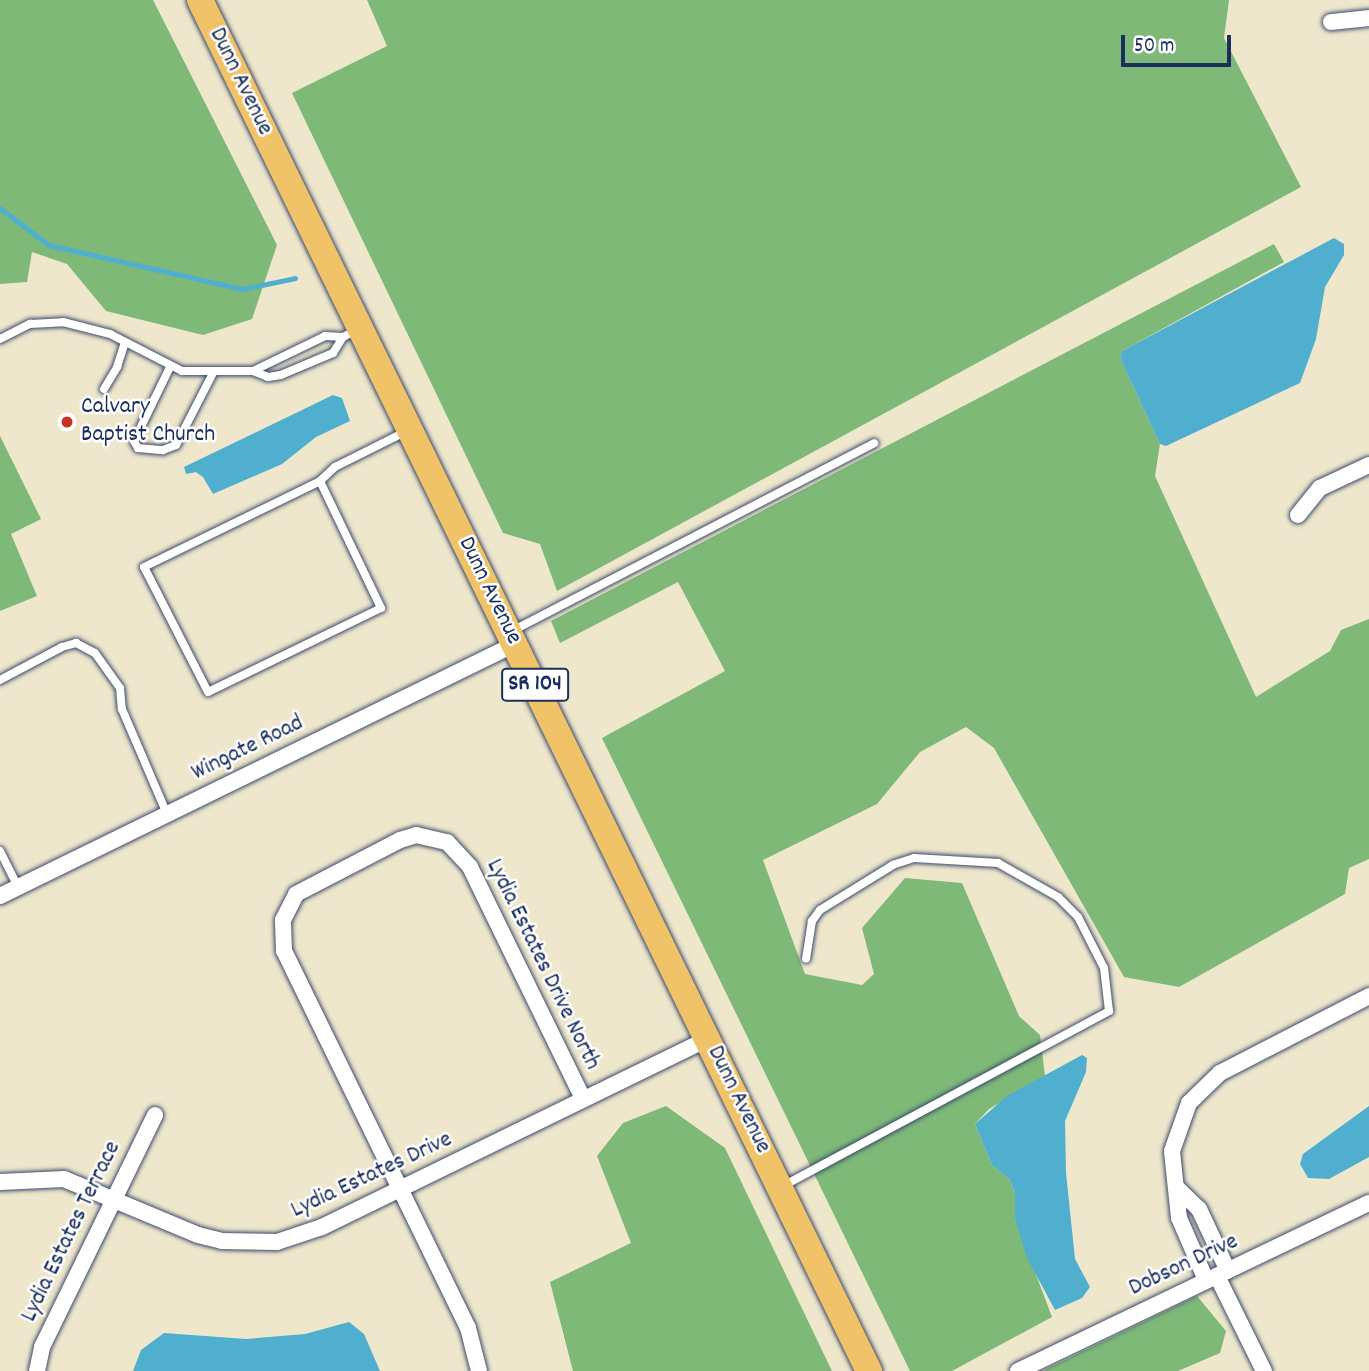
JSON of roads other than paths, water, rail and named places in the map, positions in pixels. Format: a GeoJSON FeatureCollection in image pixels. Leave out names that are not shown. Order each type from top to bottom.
{"type":"FeatureCollection","features":[{"type":"Feature","properties":{"kind":"main road","name":"Dunn Avenue"},"geometry":{"type":"LineString","coordinates":[[200,0],[352,332],[410,430],[869,1371]]}},
{"type":"Feature","properties":{"kind":"street"},"geometry":{"type":"LineString","coordinates":[[1331,22],[1369,18]]}},
{"type":"Feature","properties":{"kind":"street"},"geometry":{"type":"LineString","coordinates":[[1298,515],[1320,488],[1369,465]]}},
{"type":"Feature","properties":{"kind":"street","name":"Wingate Road"},"geometry":{"type":"LineString","coordinates":[[0,896],[512,639]]}},
{"type":"Feature","properties":{"kind":"street","name":"Lydia Estates Drive North"},"geometry":{"type":"LineString","coordinates":[[479,1371],[468,1328],[283,943],[283,920],[296,894],[346,866],[416,835],[447,842],[460,853],[582,1097]]}},
{"type":"Feature","properties":{"kind":"street"},"geometry":{"type":"LineString","coordinates":[[1264,1371],[1217,1276],[1179,1218],[1172,1152],[1177,1132],[1189,1103],[1203,1086],[1369,996]]}},
{"type":"Feature","properties":{"kind":"street","name":"Lydia Estates Drive"},"geometry":{"type":"LineString","coordinates":[[0,1182],[64,1179],[115,1197],[198,1235],[260,1243],[300,1236],[582,1097],[707,1039]]}},
{"type":"Feature","properties":{"kind":"street","name":"Lydia Estates Terrace"},"geometry":{"type":"LineString","coordinates":[[37,1371],[42,1347],[155,1115]]}},
{"type":"Feature","properties":{"kind":"street"},"geometry":{"type":"LineString","coordinates":[[1176,1187],[1199,1209],[1217,1276]]}},
{"type":"Feature","properties":{"kind":"street","name":"Dobson Drive"},"geometry":{"type":"LineString","coordinates":[[1018,1371],[1369,1203]]}},
{"type":"Feature","properties":{"kind":"lane"},"geometry":{"type":"LineString","coordinates":[[0,339],[44,321],[82,325],[125,342],[170,367],[213,373],[253,371],[325,336],[352,332]]}},
{"type":"Feature","properties":{"kind":"lane"},"geometry":{"type":"LineString","coordinates":[[253,371],[268,377],[292,371],[333,353],[352,332]]}},
{"type":"Feature","properties":{"kind":"lane"},"geometry":{"type":"LineString","coordinates":[[104,389],[112,379],[125,342]]}},
{"type":"Feature","properties":{"kind":"lane"},"geometry":{"type":"LineString","coordinates":[[170,367],[134,441],[138,449],[163,450],[176,444],[213,373]]}},
{"type":"Feature","properties":{"kind":"lane"},"geometry":{"type":"LineString","coordinates":[[320,481],[381,608],[208,692],[144,567],[320,481],[335,467],[410,430]]}},
{"type":"Feature","properties":{"kind":"lane"},"geometry":{"type":"LineString","coordinates":[[512,639],[874,443]]}},
{"type":"Feature","properties":{"kind":"lane"},"geometry":{"type":"LineString","coordinates":[[0,680],[76,643],[102,660],[120,688],[122,705]]}},
{"type":"Feature","properties":{"kind":"lane"},"geometry":{"type":"LineString","coordinates":[[102,660],[104,673]]}},
{"type":"Feature","properties":{"kind":"lane"},"geometry":{"type":"LineString","coordinates":[[115,694],[167,814]]}},
{"type":"Feature","properties":{"kind":"lane"},"geometry":{"type":"LineString","coordinates":[[0,851],[18,887]]}},
{"type":"Feature","properties":{"kind":"lane"},"geometry":{"type":"LineString","coordinates":[[781,1187],[1109,1011],[1104,968],[1077,917],[1058,897],[998,863],[914,858],[893,865],[820,911],[812,921],[806,959]]}},
{"type":"Feature","properties":{"kind":"water"},"geometry":{"type":"Polygon","coordinates":[[[1334,238],[1344,244],[1344,255],[1325,287],[1316,339],[1300,383],[1166,446],[1160,444],[1120,358],[1122,351],[1334,238]]]}},
{"type":"Feature","properties":{"kind":"water"},"geometry":{"type":"Polygon","coordinates":[[[333,395],[342,398],[350,421],[316,437],[282,464],[213,494],[203,477],[196,472],[186,474],[184,467],[333,395]]]}},
{"type":"Feature","properties":{"kind":"water"},"geometry":{"type":"Polygon","coordinates":[[[1082,1055],[1087,1058],[1086,1072],[1065,1121],[1066,1173],[1075,1259],[1090,1287],[1082,1298],[1055,1310],[1027,1258],[1015,1219],[1015,1192],[1009,1179],[992,1165],[975,1124],[1007,1096],[1082,1055]]]}},
{"type":"Feature","properties":{"kind":"water"},"geometry":{"type":"Polygon","coordinates":[[[1369,1106],[1369,1157],[1329,1179],[1308,1178],[1300,1164],[1303,1154],[1369,1106]]]}},
{"type":"Feature","properties":{"kind":"water"},"geometry":{"type":"Polygon","coordinates":[[[349,1322],[364,1334],[380,1371],[133,1371],[141,1350],[164,1333],[246,1339],[305,1334],[349,1322]]]}},
{"type":"Feature","properties":{"kind":"waterway"},"geometry":{"type":"LineString","coordinates":[[0,208],[49,245],[243,289],[295,278]]}},
{"type":"Feature","properties":{"kind":"place","name":"Calvary Baptist Church"},"geometry":{"type":"Point","coordinates":[67,422]}}]}
